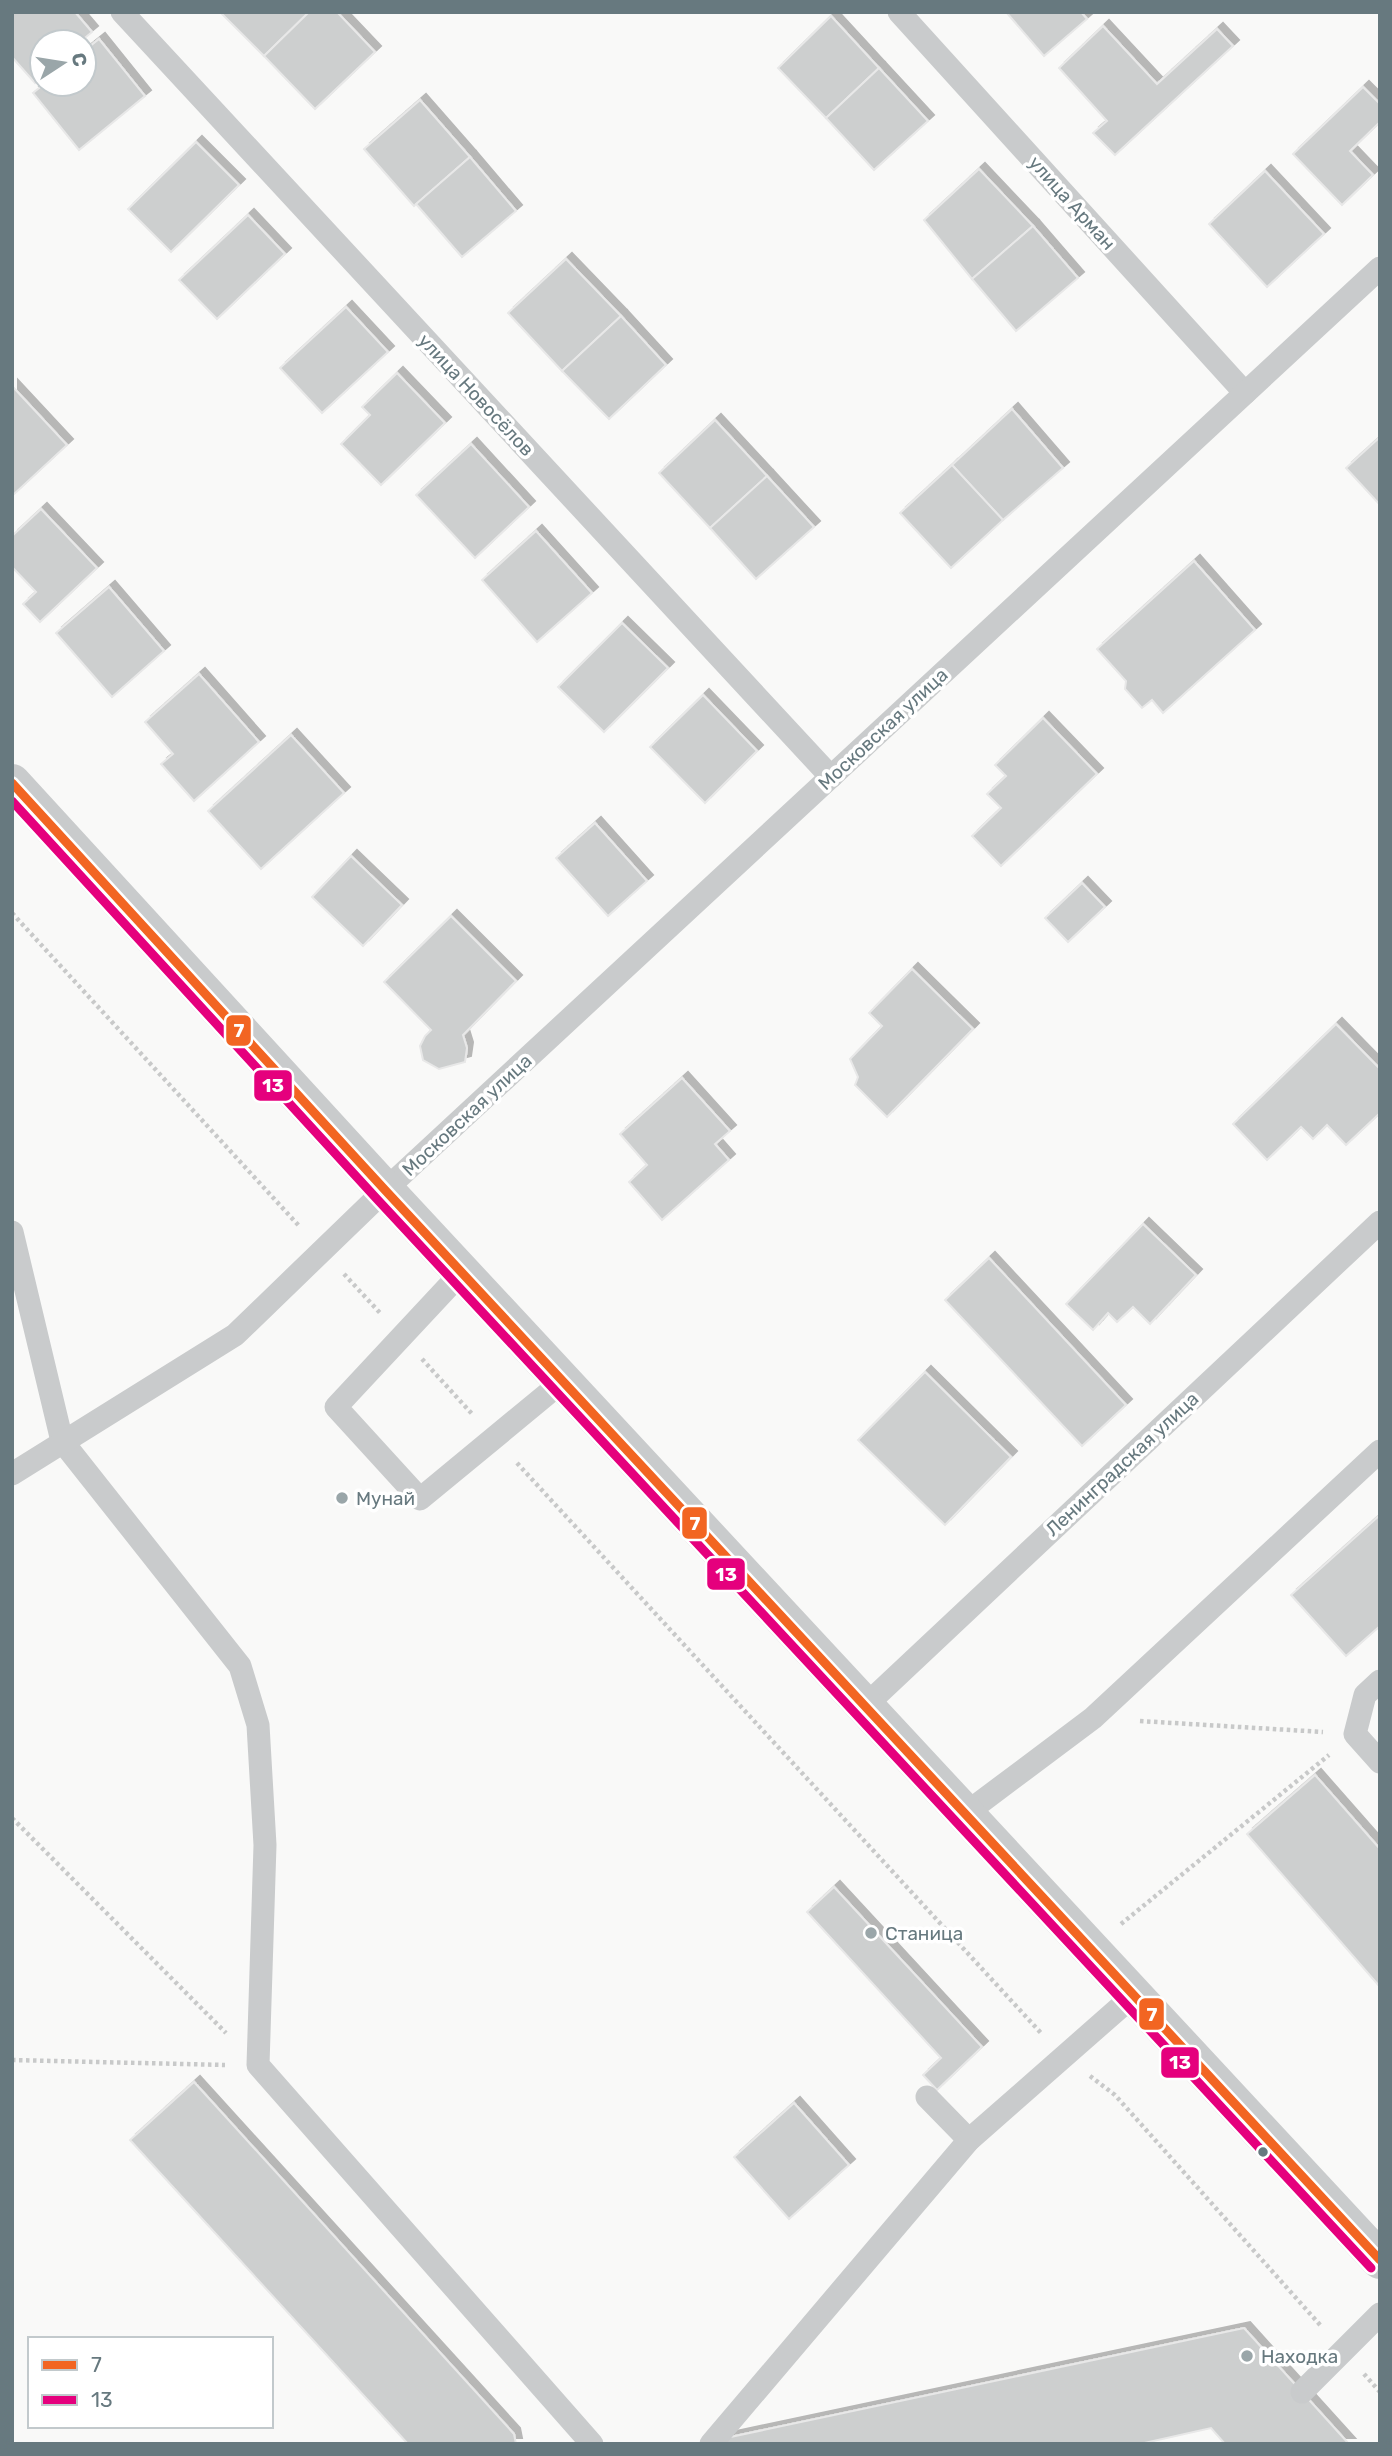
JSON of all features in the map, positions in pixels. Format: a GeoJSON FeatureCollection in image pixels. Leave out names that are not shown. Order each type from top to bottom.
{"type":"FeatureCollection","features":[{"type":"Feature","properties":{"kind":"street"},"geometry":{"type":"LineString","coordinates":[[12,783],[385,1190],[1380,2260]]}},
{"type":"Feature","properties":{"kind":"lane","name":"улица Новосёлов"},"geometry":{"type":"LineString","coordinates":[[122,12],[831,777]]}},
{"type":"Feature","properties":{"kind":"lane","name":"улица Арман"},"geometry":{"type":"LineString","coordinates":[[899,12],[1245,393]]}},
{"type":"Feature","properties":{"kind":"lane","name":"Московская улица"},"geometry":{"type":"LineString","coordinates":[[12,1474],[235,1335],[385,1190],[1380,268]]}},
{"type":"Feature","properties":{"kind":"lane","name":"Ленинградская улица"},"geometry":{"type":"LineString","coordinates":[[865,1706],[1380,1222]]}},
{"type":"Feature","properties":{"kind":"lane"},"geometry":{"type":"LineString","coordinates":[[12,1232],[62,1441],[240,1666],[258,1725],[265,1845],[258,2065],[592,2444]]}},
{"type":"Feature","properties":{"kind":"lane"},"geometry":{"type":"LineString","coordinates":[[462,1272],[336,1407],[420,1499],[563,1381]]}},
{"type":"Feature","properties":{"kind":"lane"},"geometry":{"type":"LineString","coordinates":[[965,1814],[1093,1718],[1380,1451]]}},
{"type":"Feature","properties":{"kind":"lane"},"geometry":{"type":"LineString","coordinates":[[1380,1681],[1365,1695],[1354,1734],[1380,1762]]}},
{"type":"Feature","properties":{"kind":"lane"},"geometry":{"type":"LineString","coordinates":[[712,2444],[969,2140],[1134,1996]]}},
{"type":"Feature","properties":{"kind":"lane"},"geometry":{"type":"LineString","coordinates":[[927,2097],[969,2140]]}},
{"type":"Feature","properties":{"kind":"lane"},"geometry":{"type":"LineString","coordinates":[[1302,2392],[1380,2314]]}},
{"type":"Feature","properties":{"kind":"path"},"geometry":{"type":"LineString","coordinates":[[12,913],[1063,2057],[1115,2095],[1380,2392]]}},
{"type":"Feature","properties":{"kind":"path"},"geometry":{"type":"LineString","coordinates":[[1093,1718],[1354,1734]]}},
{"type":"Feature","properties":{"kind":"path"},"geometry":{"type":"LineString","coordinates":[[1091,1949],[1354,1734]]}},
{"type":"Feature","properties":{"kind":"path"},"geometry":{"type":"LineString","coordinates":[[12,1818],[258,2065]]}},
{"type":"Feature","properties":{"kind":"path"},"geometry":{"type":"LineString","coordinates":[[12,2060],[258,2065]]}},
{"type":"Feature","properties":{"kind":"building"},"geometry":{"type":"Polygon","coordinates":[[[12,12],[75,12],[89,28],[28,28],[28,75],[12,57],[12,12]]]}},
{"type":"Feature","properties":{"kind":"building"},"geometry":{"type":"Polygon","coordinates":[[[220,12],[309,12],[264,56],[220,12]]]}},
{"type":"Feature","properties":{"kind":"building"},"geometry":{"type":"Polygon","coordinates":[[[309,12],[337,12],[375,52],[315,109],[264,56],[309,12]]]}},
{"type":"Feature","properties":{"kind":"building"},"geometry":{"type":"Polygon","coordinates":[[[1006,12],[1081,12],[1087,19],[1044,56],[1006,12]]]}},
{"type":"Feature","properties":{"kind":"building"},"geometry":{"type":"Polygon","coordinates":[[[831,16],[879,68],[826,118],[778,68],[831,16]]]}},
{"type":"Feature","properties":{"kind":"building"},"geometry":{"type":"Polygon","coordinates":[[[1103,26],[1157,84],[1217,29],[1233,46],[1115,155],[1093,133],[1107,121],[1059,68],[1103,26]]]}},
{"type":"Feature","properties":{"kind":"building"},"geometry":{"type":"Polygon","coordinates":[[[98,40],[145,96],[79,150],[37,98],[98,98],[98,40]]]}},
{"type":"Feature","properties":{"kind":"building"},"geometry":{"type":"Polygon","coordinates":[[[879,68],[928,121],[874,170],[826,118],[879,68]]]}},
{"type":"Feature","properties":{"kind":"building"},"geometry":{"type":"Polygon","coordinates":[[[1363,87],[1380,104],[1380,122],[1350,151],[1373,175],[1342,205],[1293,154],[1363,87]]]}},
{"type":"Feature","properties":{"kind":"building"},"geometry":{"type":"Polygon","coordinates":[[[420,100],[470,157],[414,206],[364,149],[420,100]]]}},
{"type":"Feature","properties":{"kind":"building"},"geometry":{"type":"Polygon","coordinates":[[[196,142],[239,185],[171,252],[128,209],[196,142]]]}},
{"type":"Feature","properties":{"kind":"building"},"geometry":{"type":"Polygon","coordinates":[[[470,157],[516,211],[462,257],[416,204],[470,157]]]}},
{"type":"Feature","properties":{"kind":"building"},"geometry":{"type":"Polygon","coordinates":[[[979,169],[1033,226],[972,279],[924,220],[979,169]]]}},
{"type":"Feature","properties":{"kind":"building"},"geometry":{"type":"Polygon","coordinates":[[[1265,171],[1324,234],[1267,287],[1209,224],[1265,171]]]}},
{"type":"Feature","properties":{"kind":"building"},"geometry":{"type":"Polygon","coordinates":[[[248,215],[285,254],[217,319],[179,280],[248,215]]]}},
{"type":"Feature","properties":{"kind":"building"},"geometry":{"type":"Polygon","coordinates":[[[1033,226],[1078,278],[1016,331],[972,279],[1033,226]]]}},
{"type":"Feature","properties":{"kind":"building"},"geometry":{"type":"Polygon","coordinates":[[[566,259],[621,316],[562,371],[508,313],[566,259]]]}},
{"type":"Feature","properties":{"kind":"building"},"geometry":{"type":"Polygon","coordinates":[[[346,307],[388,352],[322,413],[280,368],[346,307]]]}},
{"type":"Feature","properties":{"kind":"building"},"geometry":{"type":"Polygon","coordinates":[[[621,316],[666,365],[609,419],[562,371],[621,316]]]}},
{"type":"Feature","properties":{"kind":"building"},"geometry":{"type":"Polygon","coordinates":[[[397,373],[445,423],[381,485],[341,444],[370,415],[362,407],[397,373]]]}},
{"type":"Feature","properties":{"kind":"building"},"geometry":{"type":"Polygon","coordinates":[[[12,386],[67,445],[12,496],[12,386]]]}},
{"type":"Feature","properties":{"kind":"building"},"geometry":{"type":"Polygon","coordinates":[[[1012,409],[1063,468],[1003,520],[952,465],[1012,409]]]}},
{"type":"Feature","properties":{"kind":"building"},"geometry":{"type":"Polygon","coordinates":[[[715,420],[767,476],[710,528],[659,473],[715,420]]]}},
{"type":"Feature","properties":{"kind":"building"},"geometry":{"type":"Polygon","coordinates":[[[1380,437],[1380,505],[1346,468],[1380,437]]]}},
{"type":"Feature","properties":{"kind":"building"},"geometry":{"type":"Polygon","coordinates":[[[471,444],[529,507],[475,558],[416,495],[471,444]]]}},
{"type":"Feature","properties":{"kind":"building"},"geometry":{"type":"Polygon","coordinates":[[[952,465],[1003,520],[951,568],[900,513],[952,465]]]}},
{"type":"Feature","properties":{"kind":"building"},"geometry":{"type":"Polygon","coordinates":[[[767,476],[814,527],[756,579],[710,528],[767,476]]]}},
{"type":"Feature","properties":{"kind":"building"},"geometry":{"type":"Polygon","coordinates":[[[41,509],[97,568],[40,622],[23,604],[36,592],[12,567],[12,536],[41,509]]]}},
{"type":"Feature","properties":{"kind":"building"},"geometry":{"type":"Polygon","coordinates":[[[536,531],[592,593],[537,642],[482,580],[536,531]]]}},
{"type":"Feature","properties":{"kind":"building"},"geometry":{"type":"Polygon","coordinates":[[[1194,561],[1255,630],[1163,713],[1152,700],[1142,708],[1125,689],[1126,681],[1097,649],[1194,561]]]}},
{"type":"Feature","properties":{"kind":"building"},"geometry":{"type":"Polygon","coordinates":[[[109,587],[164,651],[112,697],[56,633],[109,587]]]}},
{"type":"Feature","properties":{"kind":"building"},"geometry":{"type":"Polygon","coordinates":[[[622,623],[668,668],[604,732],[558,687],[622,623]]]}},
{"type":"Feature","properties":{"kind":"building"},"geometry":{"type":"Polygon","coordinates":[[[199,674],[259,742],[194,801],[161,764],[173,754],[145,722],[199,674]]]}},
{"type":"Feature","properties":{"kind":"building"},"geometry":{"type":"Polygon","coordinates":[[[703,695],[757,751],[705,803],[650,747],[703,695]]]}},
{"type":"Feature","properties":{"kind":"building"},"geometry":{"type":"Polygon","coordinates":[[[1043,718],[1097,774],[1001,866],[972,836],[1001,808],[987,794],[1006,776],[995,765],[1043,718]]]}},
{"type":"Feature","properties":{"kind":"building"},"geometry":{"type":"Polygon","coordinates":[[[291,735],[344,793],[261,869],[208,811],[291,735]]]}},
{"type":"Feature","properties":{"kind":"building"},"geometry":{"type":"Polygon","coordinates":[[[595,823],[647,881],[608,916],[556,858],[595,823]]]}},
{"type":"Feature","properties":{"kind":"building"},"geometry":{"type":"Polygon","coordinates":[[[351,856],[402,905],[363,946],[312,897],[351,856]]]}},
{"type":"Feature","properties":{"kind":"building"},"geometry":{"type":"Polygon","coordinates":[[[1082,883],[1105,907],[1068,942],[1045,918],[1082,883]]]}},
{"type":"Feature","properties":{"kind":"building"},"geometry":{"type":"Polygon","coordinates":[[[451,916],[516,981],[463,1035],[467,1048],[465,1062],[439,1069],[423,1060],[420,1046],[431,1030],[384,982],[451,916]]]}},
{"type":"Feature","properties":{"kind":"building"},"geometry":{"type":"Polygon","coordinates":[[[912,969],[973,1029],[887,1117],[855,1085],[858,1077],[850,1059],[882,1026],[869,1013],[912,969]]]}},
{"type":"Feature","properties":{"kind":"building"},"geometry":{"type":"Polygon","coordinates":[[[1336,1024],[1380,1069],[1380,1113],[1346,1145],[1327,1125],[1313,1139],[1301,1127],[1267,1160],[1233,1124],[1336,1024]]]}},
{"type":"Feature","properties":{"kind":"building"},"geometry":{"type":"Polygon","coordinates":[[[682,1078],[730,1131],[715,1144],[729,1160],[662,1220],[629,1182],[647,1165],[620,1134],[682,1078]]]}},
{"type":"Feature","properties":{"kind":"building"},"geometry":{"type":"Polygon","coordinates":[[[1143,1224],[1196,1275],[1150,1324],[1133,1307],[1117,1322],[1108,1313],[1093,1330],[1066,1304],[1143,1224]]]}},
{"type":"Feature","properties":{"kind":"building"},"geometry":{"type":"Polygon","coordinates":[[[989,1258],[1126,1405],[1082,1446],[945,1300],[989,1258]]]}},
{"type":"Feature","properties":{"kind":"building"},"geometry":{"type":"Polygon","coordinates":[[[925,1372],[1011,1457],[945,1525],[858,1440],[925,1372]]]}},
{"type":"Feature","properties":{"kind":"building"},"geometry":{"type":"Polygon","coordinates":[[[1380,1515],[1380,1626],[1346,1656],[1291,1595],[1380,1515]]]}},
{"type":"Feature","properties":{"kind":"building"},"geometry":{"type":"Polygon","coordinates":[[[1315,1775],[1380,1849],[1380,1987],[1247,1834],[1315,1775]]]}},
{"type":"Feature","properties":{"kind":"building"},"geometry":{"type":"Polygon","coordinates":[[[834,1887],[982,2047],[937,2090],[923,2075],[941,2058],[807,1912],[834,1887]]]}},
{"type":"Feature","properties":{"kind":"building"},"geometry":{"type":"Polygon","coordinates":[[[194,2082],[514,2434],[516,2444],[408,2444],[130,2140],[194,2082]]]}},
{"type":"Feature","properties":{"kind":"building"},"geometry":{"type":"Polygon","coordinates":[[[794,2103],[849,2165],[789,2219],[734,2157],[794,2103]]]}},
{"type":"Feature","properties":{"kind":"building"},"geometry":{"type":"Polygon","coordinates":[[[1244,2328],[1349,2444],[1225,2444],[1211,2428],[1140,2444],[722,2444],[721,2439],[1244,2328]]]}},
{"type":"Feature","properties":{"kind":"transit line","name":"7"},"geometry":{"type":"LineString","coordinates":[[12,783],[385,1190],[1380,2260]]}},
{"type":"Feature","properties":{"kind":"transit line","name":"13"},"geometry":{"type":"LineString","coordinates":[[12,801],[376,1198],[1371,2268]]}},
{"type":"Feature","properties":{"kind":"place","name":"Мунай"},"geometry":{"type":"Point","coordinates":[342,1498]}},
{"type":"Feature","properties":{"kind":"place","name":"Станица"},"geometry":{"type":"Point","coordinates":[871,1933]}},
{"type":"Feature","properties":{"kind":"place","name":"Находка"},"geometry":{"type":"Point","coordinates":[1247,2356]}}]}
